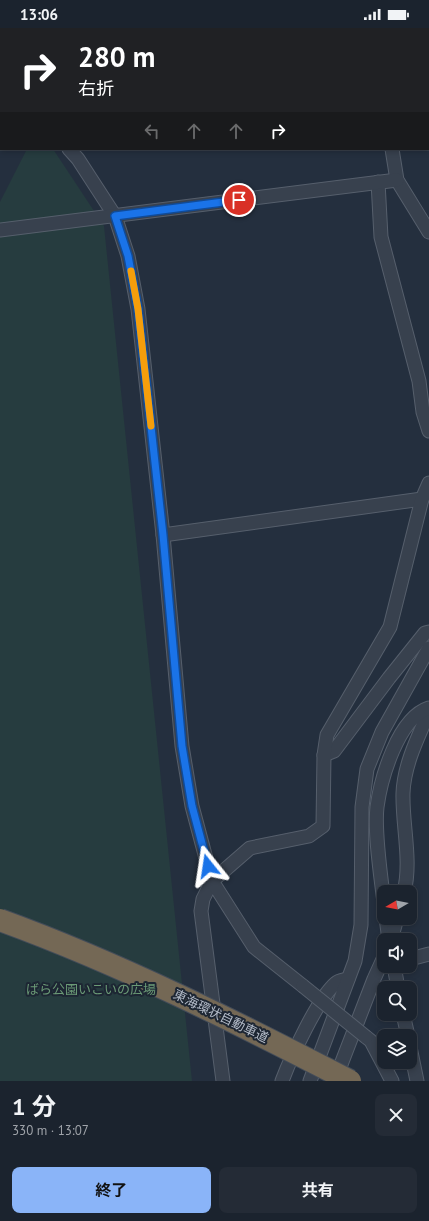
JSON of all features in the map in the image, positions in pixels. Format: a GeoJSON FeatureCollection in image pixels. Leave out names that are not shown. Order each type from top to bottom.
{"type":"FeatureCollection","features":[{"type":"Feature","properties":{"kind":"highway","name":"東海環状自動車道"},"geometry":{"type":"LineString","coordinates":[[0,920],[35,932],[174,993],[350,1081]]}},
{"type":"Feature","properties":{"kind":"street"},"geometry":{"type":"LineString","coordinates":[[70,150],[78,159],[115,216],[128,256],[138,309],[163,535],[182,746],[192,806],[212,881],[254,947],[371,1040],[392,1081]]}},
{"type":"Feature","properties":{"kind":"street"},"geometry":{"type":"LineString","coordinates":[[392,150],[397,180],[429,232]]}},
{"type":"Feature","properties":{"kind":"street"},"geometry":{"type":"LineString","coordinates":[[0,230],[397,180]]}},
{"type":"Feature","properties":{"kind":"street"},"geometry":{"type":"LineString","coordinates":[[378,182],[381,237],[420,381],[423,412],[429,431]]}},
{"type":"Feature","properties":{"kind":"street"},"geometry":{"type":"LineString","coordinates":[[223,1081],[201,910],[203,899],[212,881],[250,848],[309,836],[323,826],[324,756],[327,735],[390,627],[422,499],[429,483]]}},
{"type":"Feature","properties":{"kind":"street"},"geometry":{"type":"LineString","coordinates":[[163,535],[422,499]]}},
{"type":"Feature","properties":{"kind":"street"},"geometry":{"type":"LineString","coordinates":[[324,756],[334,751],[389,678],[425,633],[429,632]]}},
{"type":"Feature","properties":{"kind":"street"},"geometry":{"type":"LineString","coordinates":[[310,1081],[355,961],[361,925],[362,807],[367,769],[382,732],[429,648]]}},
{"type":"Feature","properties":{"kind":"street"},"geometry":{"type":"LineString","coordinates":[[383,885],[377,808],[385,770],[401,734],[419,711],[429,708]]}},
{"type":"Feature","properties":{"kind":"street"},"geometry":{"type":"LineString","coordinates":[[404,885],[407,845],[403,793],[412,751],[429,712]]}},
{"type":"Feature","properties":{"kind":"street"},"geometry":{"type":"LineString","coordinates":[[362,807],[377,808]]}},
{"type":"Feature","properties":{"kind":"street"},"geometry":{"type":"LineString","coordinates":[[417,957],[429,954]]}},
{"type":"Feature","properties":{"kind":"street"},"geometry":{"type":"LineString","coordinates":[[334,1081],[377,972]]}},
{"type":"Feature","properties":{"kind":"street"},"geometry":{"type":"LineString","coordinates":[[282,1081],[291,1058],[325,996],[337,982],[348,979]]}},
{"type":"Feature","properties":{"kind":"street"},"geometry":{"type":"LineString","coordinates":[[415,1069],[417,1081]]}},
{"type":"Feature","properties":{"kind":"green space","name":"ばら公園いこいの広場"},"geometry":{"type":"Polygon","coordinates":[[[26,150],[54,150],[104,226],[192,1081],[0,1081],[0,202],[26,150]]]}},
{"type":"Feature","properties":{"kind":"slow traffic"},"geometry":{"type":"LineString","coordinates":[[131,271],[138,309],[151,426]]}},
{"type":"Feature","properties":{"kind":"route"},"geometry":{"type":"LineString","coordinates":[[208,866],[192,806],[182,746],[163,535],[138,309],[128,256],[115,216],[239,200]]}}]}
